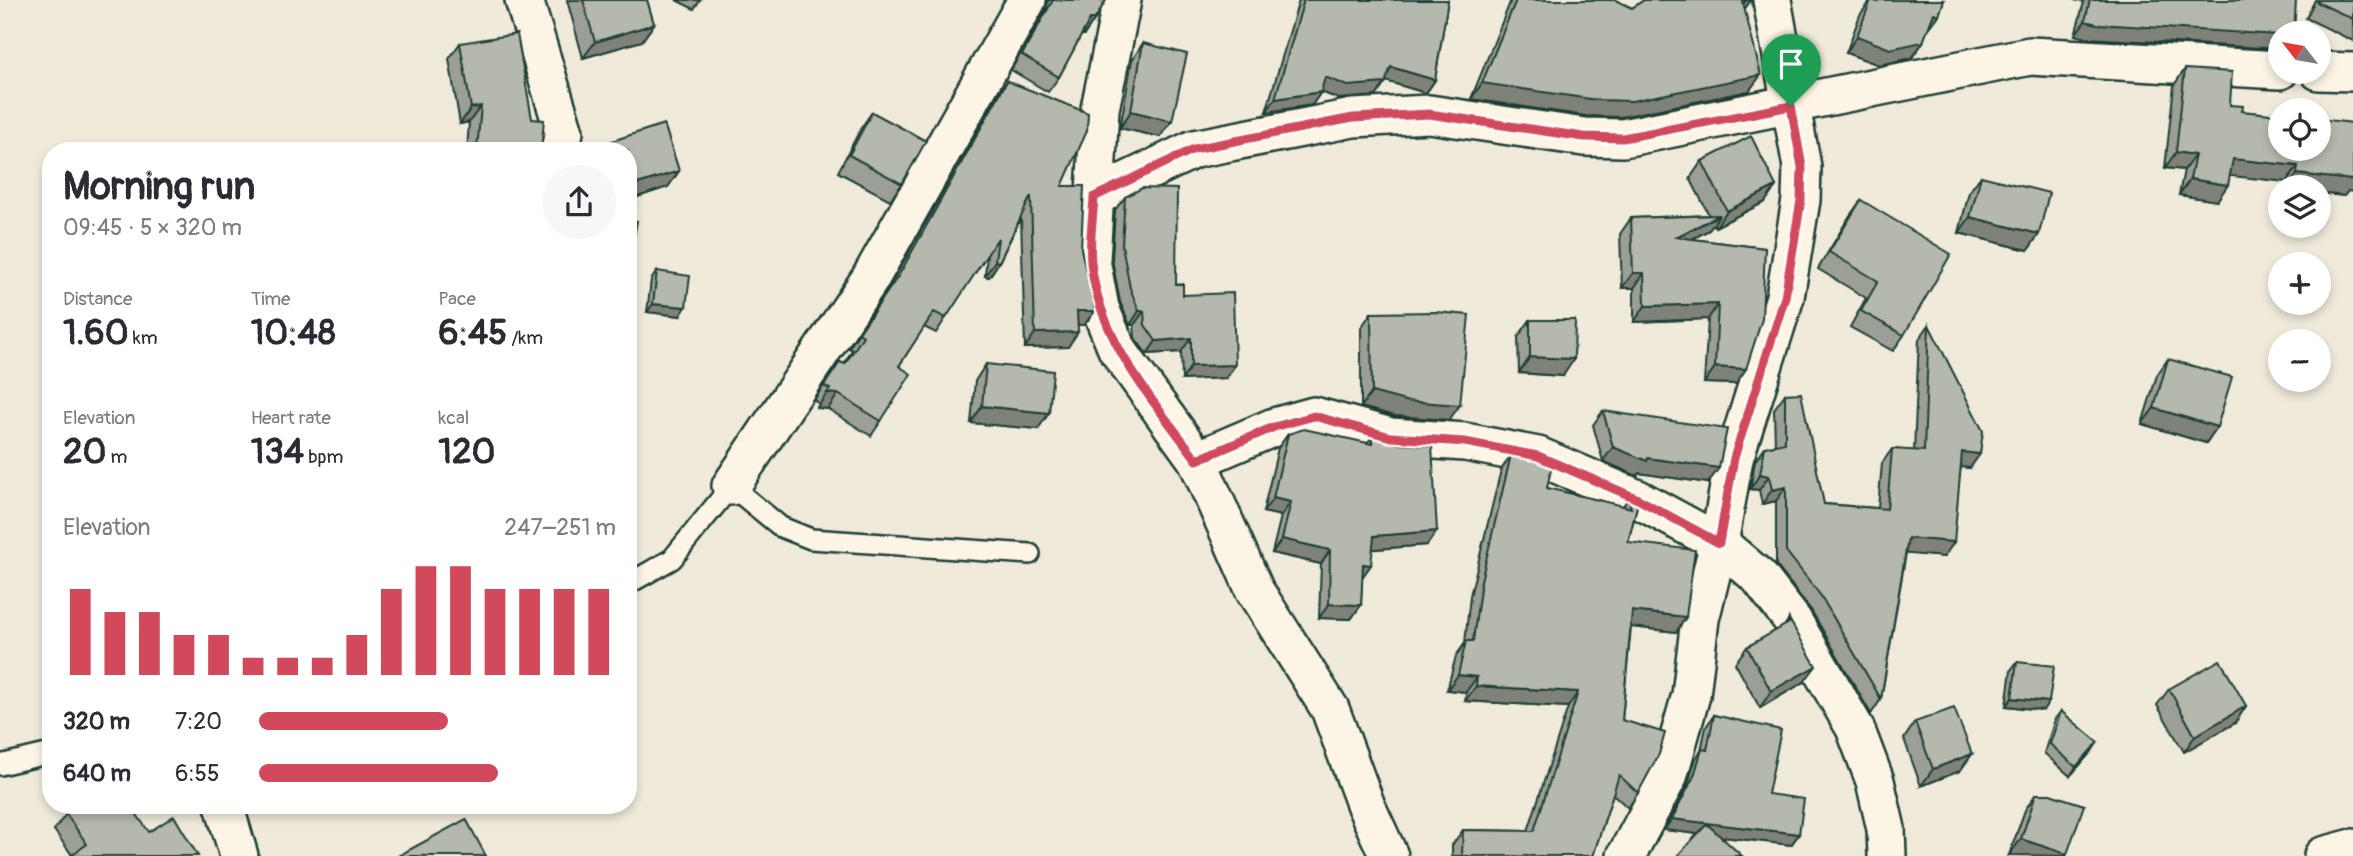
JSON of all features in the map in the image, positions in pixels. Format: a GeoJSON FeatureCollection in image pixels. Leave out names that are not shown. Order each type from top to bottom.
{"type":"FeatureCollection","features":[{"type":"Feature","properties":{"kind":"street"},"geometry":{"type":"LineString","coordinates":[[524,0],[564,132],[562,142]]}},
{"type":"Feature","properties":{"kind":"street"},"geometry":{"type":"LineString","coordinates":[[731,486],[870,279],[1027,0]]}},
{"type":"Feature","properties":{"kind":"street"},"geometry":{"type":"LineString","coordinates":[[1122,0],[1100,109],[1091,261],[1100,308],[1117,349],[1197,460],[1255,591],[1330,709],[1366,806],[1389,856]]}},
{"type":"Feature","properties":{"kind":"street"},"geometry":{"type":"LineString","coordinates":[[1626,856],[1668,777],[1691,695],[1700,619],[1719,543],[1734,458],[1785,297],[1801,200],[1802,167],[1772,0]]}},
{"type":"Feature","properties":{"kind":"street"},"geometry":{"type":"LineString","coordinates":[[1094,197],[1194,149],[1353,118],[1429,114],[1584,137],[1623,138],[2030,56],[2268,69]]}},
{"type":"Feature","properties":{"kind":"street"},"geometry":{"type":"LineString","coordinates":[[2331,71],[2353,72]]}},
{"type":"Feature","properties":{"kind":"street"},"geometry":{"type":"LineString","coordinates":[[1197,460],[1274,427],[1314,416],[1391,437],[1465,442],[1538,456],[1638,499],[1719,543],[1759,577],[1793,621],[1855,728],[1875,781],[1886,829],[1886,856]]}},
{"type":"Feature","properties":{"kind":"street"},"geometry":{"type":"LineString","coordinates":[[227,814],[239,856]]}},
{"type":"Feature","properties":{"kind":"street"},"geometry":{"type":"LineString","coordinates":[[2323,856],[2353,848]]}},
{"type":"Feature","properties":{"kind":"lane"},"geometry":{"type":"LineString","coordinates":[[637,579],[672,559],[731,486],[781,527],[811,539],[1030,554]]}},
{"type":"Feature","properties":{"kind":"lane"},"geometry":{"type":"LineString","coordinates":[[0,765],[42,755]]}},
{"type":"Feature","properties":{"kind":"building"},"geometry":{"type":"Polygon","coordinates":[[[583,0],[647,0],[654,24],[595,42],[583,0]]]}},
{"type":"Feature","properties":{"kind":"building"},"geometry":{"type":"Polygon","coordinates":[[[1053,0],[1106,0],[1095,19],[1090,19],[1059,77],[1022,55],[1053,0]]]}},
{"type":"Feature","properties":{"kind":"building"},"geometry":{"type":"Polygon","coordinates":[[[1304,0],[1448,0],[1435,80],[1391,67],[1385,83],[1348,86],[1325,77],[1321,92],[1275,99],[1304,0]]]}},
{"type":"Feature","properties":{"kind":"building"},"geometry":{"type":"Polygon","coordinates":[[[1516,0],[1615,0],[1632,8],[1644,0],[1747,0],[1743,3],[1761,75],[1632,101],[1597,100],[1482,83],[1516,0]]]}},
{"type":"Feature","properties":{"kind":"building"},"geometry":{"type":"Polygon","coordinates":[[[1871,0],[1944,0],[1939,15],[1934,13],[1923,42],[1890,49],[1857,36],[1871,0]]]}},
{"type":"Feature","properties":{"kind":"building"},"geometry":{"type":"Polygon","coordinates":[[[2090,0],[2296,0],[2295,21],[2268,21],[2268,34],[2097,24],[2085,21],[2090,0]]]}},
{"type":"Feature","properties":{"kind":"building"},"geometry":{"type":"Polygon","coordinates":[[[2353,0],[2353,19],[2317,2],[2353,0]]]}},
{"type":"Feature","properties":{"kind":"building"},"geometry":{"type":"Polygon","coordinates":[[[517,34],[532,119],[544,120],[542,142],[478,142],[481,106],[471,108],[460,43],[517,34]]]}},
{"type":"Feature","properties":{"kind":"building"},"geometry":{"type":"Polygon","coordinates":[[[1143,43],[1187,54],[1172,121],[1131,111],[1143,43]]]}},
{"type":"Feature","properties":{"kind":"building"},"geometry":{"type":"Polygon","coordinates":[[[2185,69],[2232,72],[2230,105],[2243,106],[2242,111],[2268,114],[2268,161],[2331,161],[2331,120],[2353,123],[2353,180],[2331,178],[2331,175],[2297,174],[2298,166],[2233,159],[2228,185],[2190,179],[2195,155],[2176,152],[2185,69]]]}},
{"type":"Feature","properties":{"kind":"building"},"geometry":{"type":"Polygon","coordinates":[[[1007,81],[1088,113],[1087,131],[1062,186],[1084,186],[1081,249],[1095,311],[1077,311],[1078,332],[1035,333],[1031,196],[999,262],[995,261],[998,238],[946,318],[934,312],[899,366],[911,374],[881,421],[838,394],[827,393],[830,389],[824,386],[840,362],[845,364],[863,336],[859,333],[899,275],[1007,81]]]}},
{"type":"Feature","properties":{"kind":"building"},"geometry":{"type":"Polygon","coordinates":[[[872,112],[926,141],[902,184],[849,155],[872,112]]]}},
{"type":"Feature","properties":{"kind":"building"},"geometry":{"type":"Polygon","coordinates":[[[664,124],[679,171],[637,184],[637,142],[609,142],[664,124]]]}},
{"type":"Feature","properties":{"kind":"building"},"geometry":{"type":"Polygon","coordinates":[[[1751,136],[1776,186],[1727,211],[1702,161],[1751,136]]]}},
{"type":"Feature","properties":{"kind":"building"},"geometry":{"type":"Polygon","coordinates":[[[1981,176],[2049,193],[2039,234],[1970,217],[1981,176]]]}},
{"type":"Feature","properties":{"kind":"building"},"geometry":{"type":"Polygon","coordinates":[[[1142,188],[1177,189],[1176,284],[1183,284],[1183,295],[1233,293],[1235,365],[1191,366],[1191,338],[1156,341],[1145,325],[1144,311],[1139,311],[1130,288],[1122,245],[1125,197],[1142,188]]]}},
{"type":"Feature","properties":{"kind":"building"},"geometry":{"type":"Polygon","coordinates":[[[1861,200],[1951,254],[1904,335],[1861,311],[1878,281],[1829,252],[1861,200]]]}},
{"type":"Feature","properties":{"kind":"building"},"geometry":{"type":"Polygon","coordinates":[[[1720,215],[1676,237],[1765,248],[1762,319],[1746,369],[1715,367],[1718,304],[1645,306],[1644,273],[1633,273],[1631,218],[1720,215]]]}},
{"type":"Feature","properties":{"kind":"building"},"geometry":{"type":"Polygon","coordinates":[[[657,271],[690,276],[686,307],[653,304],[657,271]]]}},
{"type":"Feature","properties":{"kind":"building"},"geometry":{"type":"Polygon","coordinates":[[[1436,312],[1469,315],[1460,405],[1405,401],[1372,392],[1371,313],[1436,312]]]}},
{"type":"Feature","properties":{"kind":"building"},"geometry":{"type":"Polygon","coordinates":[[[1530,320],[1575,320],[1574,359],[1530,357],[1530,320]]]}},
{"type":"Feature","properties":{"kind":"building"},"geometry":{"type":"Polygon","coordinates":[[[1929,325],[1983,431],[1980,454],[1962,452],[1954,542],[1908,538],[1881,699],[1821,596],[1786,551],[1786,487],[1772,490],[1769,476],[1760,474],[1765,447],[1785,443],[1785,394],[1801,393],[1824,504],[1887,509],[1892,449],[1924,451],[1929,325]]]}},
{"type":"Feature","properties":{"kind":"building"},"geometry":{"type":"Polygon","coordinates":[[[2168,359],[2232,377],[2217,427],[2154,408],[2168,359]]]}},
{"type":"Feature","properties":{"kind":"building"},"geometry":{"type":"Polygon","coordinates":[[[986,364],[1053,371],[1049,413],[982,406],[986,364]]]}},
{"type":"Feature","properties":{"kind":"building"},"geometry":{"type":"Polygon","coordinates":[[[1603,411],[1727,429],[1719,468],[1648,458],[1647,461],[1613,447],[1603,411]]]}},
{"type":"Feature","properties":{"kind":"building"},"geometry":{"type":"Polygon","coordinates":[[[1304,429],[1372,444],[1372,437],[1399,444],[1432,446],[1437,531],[1374,536],[1371,565],[1363,564],[1361,605],[1329,604],[1330,550],[1282,539],[1291,502],[1273,498],[1288,434],[1304,429]]]}},
{"type":"Feature","properties":{"kind":"building"},"geometry":{"type":"Polygon","coordinates":[[[1511,455],[1552,465],[1547,488],[1631,508],[1628,498],[1638,502],[1628,542],[1695,550],[1686,617],[1632,611],[1622,720],[1665,733],[1659,754],[1638,793],[1619,775],[1593,856],[1462,856],[1463,830],[1534,831],[1578,692],[1476,686],[1477,677],[1458,675],[1466,641],[1473,641],[1481,581],[1511,455]]]}},
{"type":"Feature","properties":{"kind":"building"},"geometry":{"type":"Polygon","coordinates":[[[1789,619],[1816,666],[1771,691],[1747,647],[1789,623],[1789,619]]]}},
{"type":"Feature","properties":{"kind":"building"},"geometry":{"type":"Polygon","coordinates":[[[2220,660],[2246,706],[2195,736],[2169,689],[2220,660]]]}},
{"type":"Feature","properties":{"kind":"building"},"geometry":{"type":"Polygon","coordinates":[[[2017,662],[2054,666],[2049,702],[2012,698],[2017,662]]]}},
{"type":"Feature","properties":{"kind":"building"},"geometry":{"type":"Polygon","coordinates":[[[1954,708],[1972,754],[1933,769],[1915,722],[1954,708]]]}},
{"type":"Feature","properties":{"kind":"building"},"geometry":{"type":"Polygon","coordinates":[[[2061,711],[2098,742],[2076,767],[2050,744],[2061,711]]]}},
{"type":"Feature","properties":{"kind":"building"},"geometry":{"type":"Polygon","coordinates":[[[1714,715],[1781,730],[1768,794],[1804,799],[1799,834],[1672,819],[1694,776],[1702,749],[1707,750],[1714,715]]]}},
{"type":"Feature","properties":{"kind":"building"},"geometry":{"type":"Polygon","coordinates":[[[2036,794],[2050,794],[2084,805],[2067,854],[2021,839],[2036,794]]]}},
{"type":"Feature","properties":{"kind":"building"},"geometry":{"type":"Polygon","coordinates":[[[66,814],[136,814],[149,832],[174,816],[198,856],[71,856],[87,844],[66,814]]]}},
{"type":"Feature","properties":{"kind":"building"},"geometry":{"type":"Polygon","coordinates":[[[466,819],[486,856],[398,856],[466,819]]]}},
{"type":"Feature","properties":{"kind":"building"},"geometry":{"type":"Polygon","coordinates":[[[1707,824],[1742,856],[1677,856],[1707,824]]]}},
{"type":"Feature","properties":{"kind":"route"},"geometry":{"type":"LineString","coordinates":[[1791,106],[1802,167],[1801,200],[1785,297],[1734,458],[1719,543],[1638,499],[1538,456],[1465,442],[1391,437],[1314,416],[1274,427],[1197,460],[1117,349],[1100,308],[1091,261],[1094,197],[1194,149],[1353,118],[1429,114],[1584,137],[1623,138],[1791,106]]}}]}
